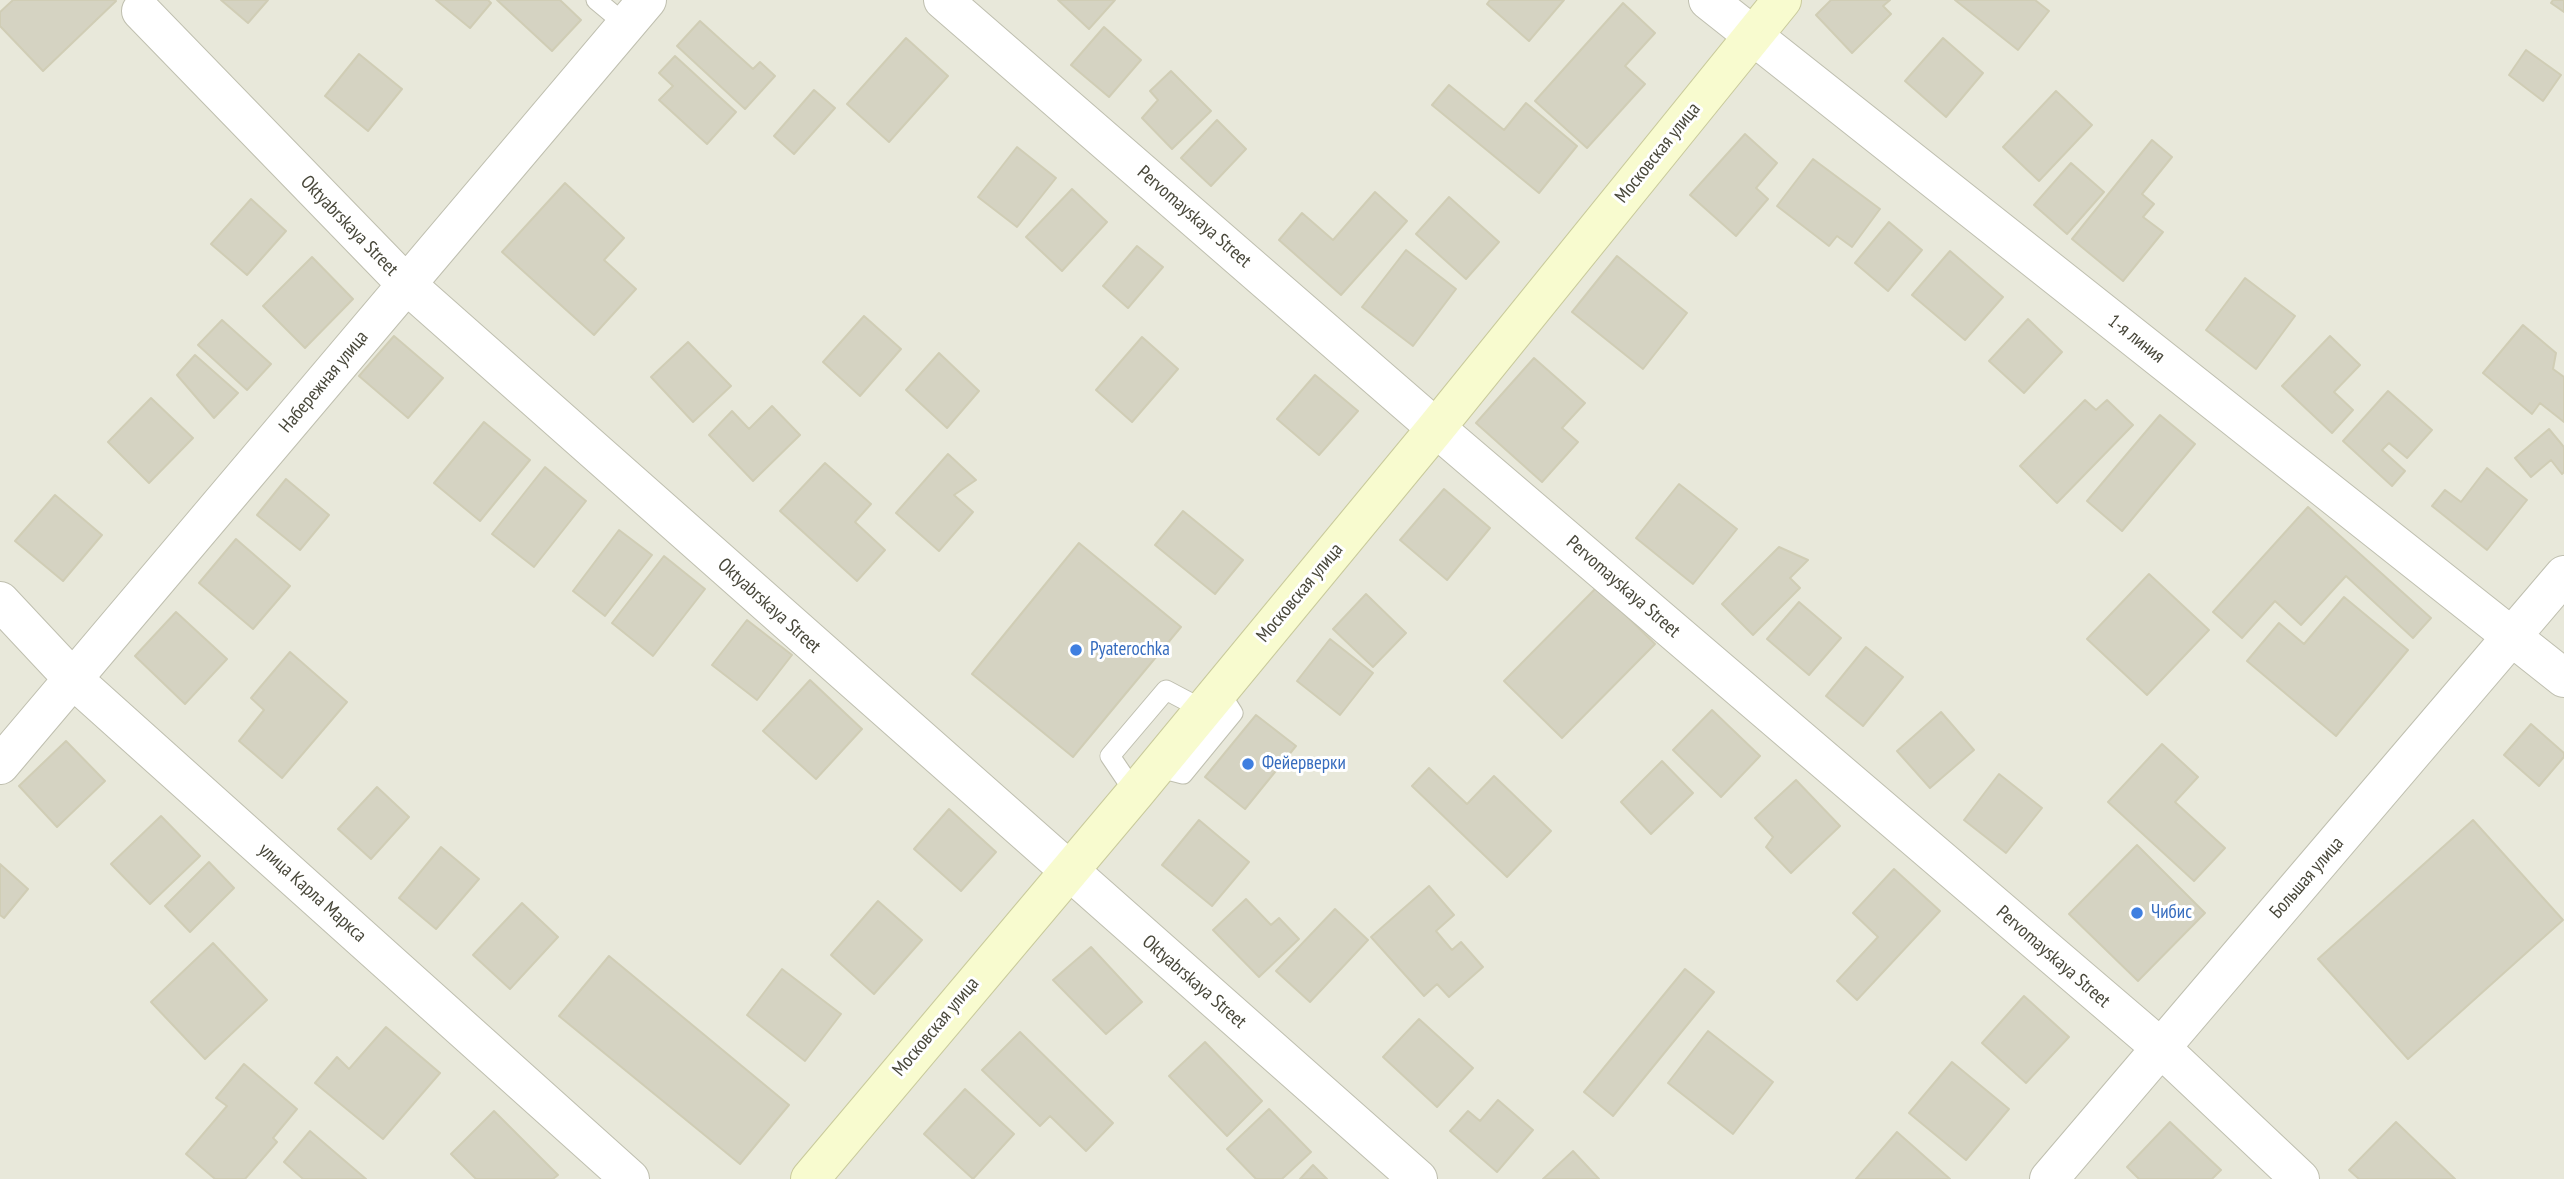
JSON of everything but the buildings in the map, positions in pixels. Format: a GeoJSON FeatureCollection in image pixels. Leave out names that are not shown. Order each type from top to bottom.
{"type":"FeatureCollection","features":[{"type":"Feature","properties":{"kind":"street","name":"Pervomayskaya Street"},"geometry":{"type":"LineString","coordinates":[[943,0],[1436,428],[2161,1048],[2300,1179]]}},
{"type":"Feature","properties":{"kind":"street","name":"1-я линия"},"geometry":{"type":"LineString","coordinates":[[1707,0],[2564,678]]}},
{"type":"Feature","properties":{"kind":"street","name":"Московская улица"},"geometry":{"type":"LineString","coordinates":[[810,1179],[1436,428],[1782,0]]}},
{"type":"Feature","properties":{"kind":"street","name":"Oktyabrskaya Street"},"geometry":{"type":"LineString","coordinates":[[141,11],[406,284],[1418,1179]]}},
{"type":"Feature","properties":{"kind":"street","name":"Набережная улица"},"geometry":{"type":"LineString","coordinates":[[0,765],[636,13]]}},
{"type":"Feature","properties":{"kind":"street","name":"Большая улица"},"geometry":{"type":"LineString","coordinates":[[2049,1179],[2564,576]]}},
{"type":"Feature","properties":{"kind":"street","name":"улица Карла Маркса"},"geometry":{"type":"LineString","coordinates":[[0,601],[74,680],[630,1179]]}},
{"type":"Feature","properties":{"kind":"lane"},"geometry":{"type":"LineString","coordinates":[[596,0],[636,13]]}},
{"type":"Feature","properties":{"kind":"shaded area"},"geometry":{"type":"Polygon","coordinates":[[[0,0],[2564,0],[2564,1179],[0,1179],[0,0]]]}},
{"type":"Feature","properties":{"kind":"place","name":"Pyaterochka"},"geometry":{"type":"Point","coordinates":[1076,650]}},
{"type":"Feature","properties":{"kind":"place","name":"Фейерверки"},"geometry":{"type":"Point","coordinates":[1248,764]}},
{"type":"Feature","properties":{"kind":"place","name":"Чибис"},"geometry":{"type":"Point","coordinates":[2137,913]}}]}
